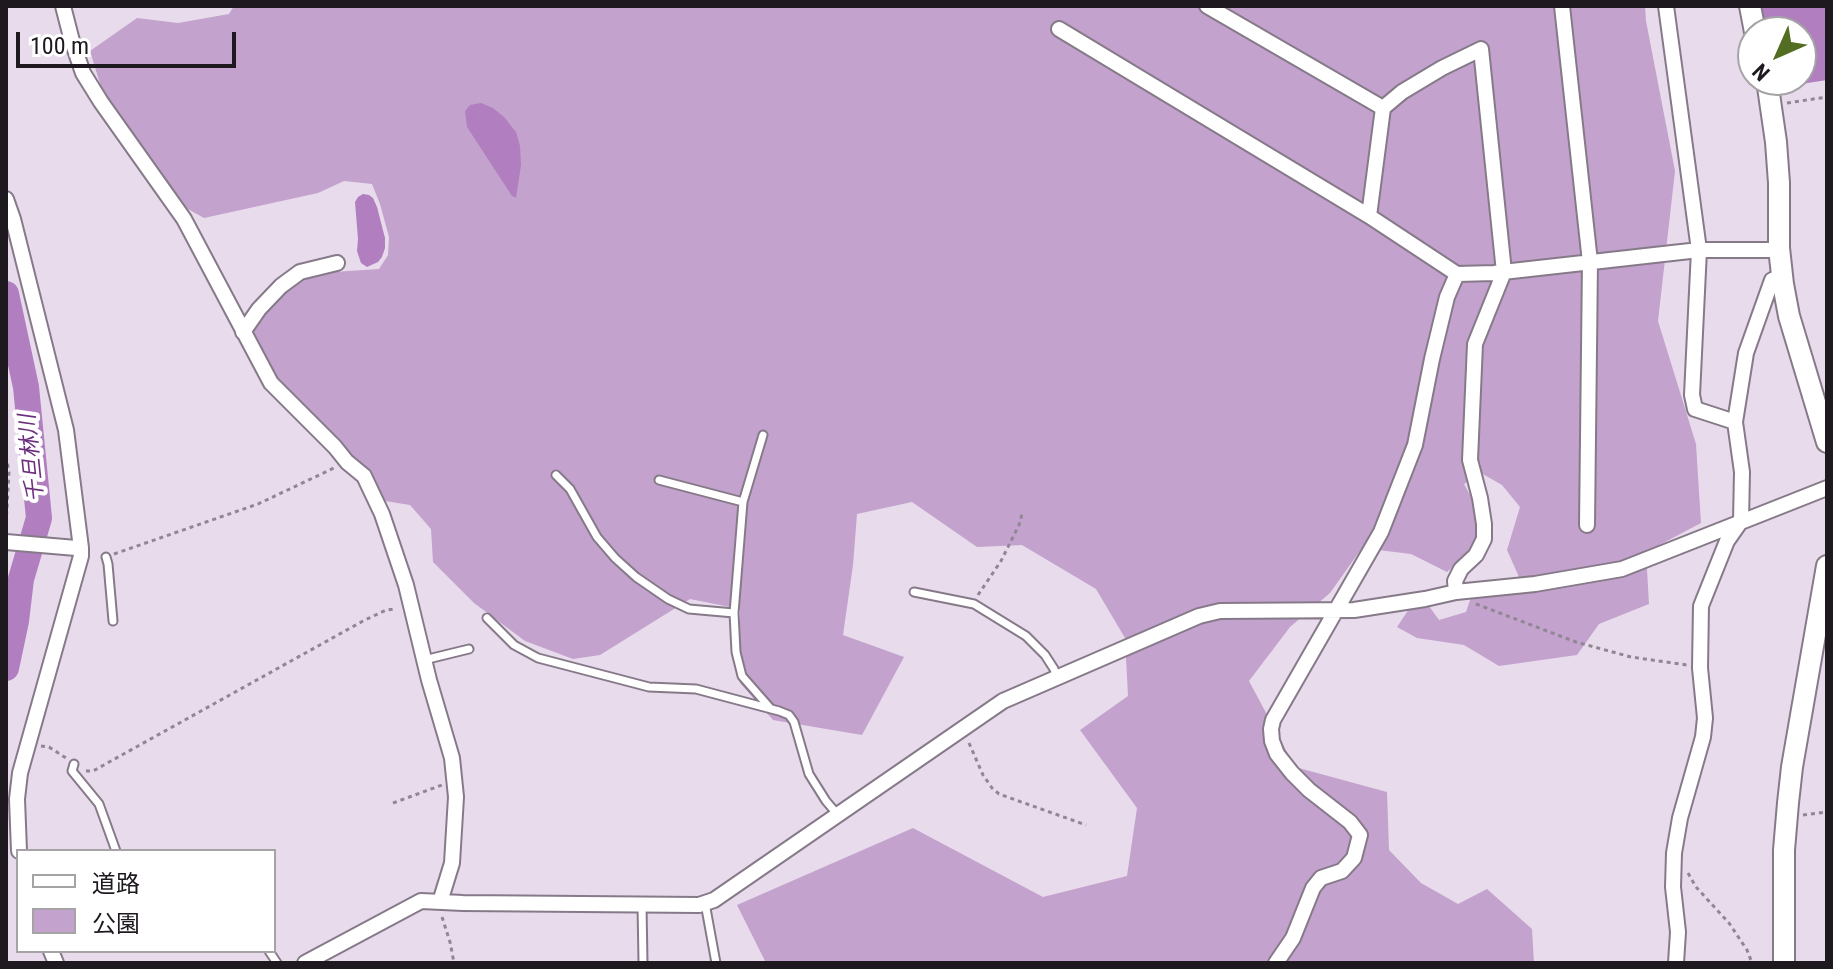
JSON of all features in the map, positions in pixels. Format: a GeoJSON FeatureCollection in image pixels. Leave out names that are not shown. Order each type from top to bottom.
{"type":"FeatureCollection","features":[{"type":"Feature","properties":{"kind":"street"},"geometry":{"type":"LineString","coordinates":[[63,6],[83,73],[184,219],[271,383],[364,476],[382,514],[406,585],[452,758],[456,797],[452,863],[440,902]]}},
{"type":"Feature","properties":{"kind":"street"},"geometry":{"type":"LineString","coordinates":[[1207,6],[1383,108]]}},
{"type":"Feature","properties":{"kind":"street"},"geometry":{"type":"LineString","coordinates":[[1562,6],[1590,262],[1587,525]]}},
{"type":"Feature","properties":{"kind":"street"},"geometry":{"type":"LineString","coordinates":[[1666,6],[1699,250],[1692,395],[1695,409],[1735,422]]}},
{"type":"Feature","properties":{"kind":"street"},"geometry":{"type":"LineString","coordinates":[[1059,29],[1369,216],[1457,274],[1504,272],[1699,250],[1779,250]]}},
{"type":"Feature","properties":{"kind":"street"},"geometry":{"type":"LineString","coordinates":[[1369,216],[1383,108],[1402,92],[1481,49],[1504,272],[1475,344],[1470,460],[1480,498],[1484,539],[1476,555],[1461,569],[1455,581],[1456,592]]}},
{"type":"Feature","properties":{"kind":"street"},"geometry":{"type":"LineString","coordinates":[[1770,96],[1779,183],[1782,276],[1789,316],[1827,442]]}},
{"type":"Feature","properties":{"kind":"street"},"geometry":{"type":"LineString","coordinates":[[6,199],[66,430],[81,548],[20,773],[17,799],[19,849]]}},
{"type":"Feature","properties":{"kind":"street"},"geometry":{"type":"LineString","coordinates":[[243,332],[259,309],[300,272],[337,263]]}},
{"type":"Feature","properties":{"kind":"street"},"geometry":{"type":"LineString","coordinates":[[1276,963],[1293,938],[1313,888],[1321,878],[1342,871],[1354,858],[1360,835],[1350,822],[1309,790],[1277,754],[1272,741],[1273,720],[1381,532],[1415,445],[1447,297],[1457,274]]}},
{"type":"Feature","properties":{"kind":"street"},"geometry":{"type":"LineString","coordinates":[[1676,963],[1678,932],[1673,887],[1674,853],[1705,718],[1700,668],[1701,606],[1727,541],[1741,521],[1742,472],[1735,422],[1746,353],[1772,280],[1782,276]]}},
{"type":"Feature","properties":{"kind":"street"},"geometry":{"type":"LineString","coordinates":[[305,963],[421,901],[699,905],[714,900],[1003,701],[1199,616],[1220,611],[1354,610],[1622,569],[1827,488]]}},
{"type":"Feature","properties":{"kind":"street"},"geometry":{"type":"LineString","coordinates":[[10,542],[76,548]]}},
{"type":"Feature","properties":{"kind":"street"},"geometry":{"type":"LineString","coordinates":[[1784,963],[1786,816],[1827,566]]}},
{"type":"Feature","properties":{"kind":"lane"},"geometry":{"type":"LineString","coordinates":[[763,435],[743,502],[734,613],[736,652],[742,676],[771,709]]}},
{"type":"Feature","properties":{"kind":"lane"},"geometry":{"type":"LineString","coordinates":[[556,475],[570,489],[597,537],[636,577],[689,609],[734,613]]}},
{"type":"Feature","properties":{"kind":"lane"},"geometry":{"type":"LineString","coordinates":[[659,480],[743,502]]}},
{"type":"Feature","properties":{"kind":"lane"},"geometry":{"type":"LineString","coordinates":[[106,557],[113,621]]}},
{"type":"Feature","properties":{"kind":"lane"},"geometry":{"type":"LineString","coordinates":[[914,592],[974,604],[1026,636],[1045,655],[1057,678]]}},
{"type":"Feature","properties":{"kind":"lane"},"geometry":{"type":"LineString","coordinates":[[487,618],[514,645],[538,658],[649,687],[686,687],[789,715],[794,722],[809,774],[838,815]]}},
{"type":"Feature","properties":{"kind":"lane"},"geometry":{"type":"LineString","coordinates":[[424,660],[469,649]]}},
{"type":"Feature","properties":{"kind":"lane"},"geometry":{"type":"LineString","coordinates":[[74,764],[72,771],[99,804],[115,849]]}},
{"type":"Feature","properties":{"kind":"lane"},"geometry":{"type":"LineString","coordinates":[[705,903],[716,963]]}},
{"type":"Feature","properties":{"kind":"lane"},"geometry":{"type":"LineString","coordinates":[[642,904],[643,963]]}},
{"type":"Feature","properties":{"kind":"path"},"geometry":{"type":"LineString","coordinates":[[1771,105],[1827,97]]}},
{"type":"Feature","properties":{"kind":"path"},"geometry":{"type":"LineString","coordinates":[[6,456],[9,472],[6,525]]}},
{"type":"Feature","properties":{"kind":"path"},"geometry":{"type":"LineString","coordinates":[[106,557],[258,504],[347,462]]}},
{"type":"Feature","properties":{"kind":"path"},"geometry":{"type":"LineString","coordinates":[[974,604],[1001,561],[1022,514]]}},
{"type":"Feature","properties":{"kind":"path"},"geometry":{"type":"LineString","coordinates":[[1456,592],[1465,600],[1576,642],[1631,657],[1700,668]]}},
{"type":"Feature","properties":{"kind":"path"},"geometry":{"type":"LineString","coordinates":[[27,744],[49,747],[88,772],[93,771],[363,621],[386,610],[412,607]]}},
{"type":"Feature","properties":{"kind":"path"},"geometry":{"type":"LineString","coordinates":[[963,729],[983,775],[999,794],[1086,825]]}},
{"type":"Feature","properties":{"kind":"path"},"geometry":{"type":"LineString","coordinates":[[393,803],[433,786],[454,782]]}},
{"type":"Feature","properties":{"kind":"path"},"geometry":{"type":"LineString","coordinates":[[1786,816],[1827,812]]}},
{"type":"Feature","properties":{"kind":"path"},"geometry":{"type":"LineString","coordinates":[[1674,853],[1696,887],[1729,923],[1752,963]]}},
{"type":"Feature","properties":{"kind":"path"},"geometry":{"type":"LineString","coordinates":[[440,902],[454,963]]}},
{"type":"Feature","properties":{"kind":"green space"},"geometry":{"type":"Polygon","coordinates":[[[234,6],[1645,6],[1675,171],[1658,321],[1696,444],[1701,523],[1646,552],[1649,604],[1599,624],[1577,655],[1499,666],[1464,645],[1417,638],[1397,627],[1409,609],[1429,606],[1439,620],[1466,612],[1472,594],[1518,589],[1519,577],[1507,550],[1520,507],[1502,485],[1481,473],[1464,484],[1475,504],[1479,524],[1470,552],[1447,572],[1411,554],[1362,548],[1330,593],[1290,627],[1249,681],[1295,767],[1387,792],[1389,850],[1421,883],[1458,904],[1487,889],[1532,929],[1534,963],[766,963],[737,905],[913,828],[1043,897],[1127,876],[1137,808],[1080,730],[1128,696],[1125,638],[1096,589],[1022,545],[977,547],[912,502],[857,514],[843,635],[904,657],[862,735],[773,720],[740,683],[740,609],[690,599],[600,655],[573,659],[525,641],[474,603],[433,562],[431,529],[410,505],[385,501],[327,430],[274,381],[246,332],[261,310],[303,274],[379,269],[388,255],[389,237],[372,184],[344,181],[318,193],[204,218],[186,208],[105,100],[90,51],[137,18],[178,23],[229,14],[234,6]]]}},
{"type":"Feature","properties":{"kind":"shaded area"},"geometry":{"type":"Polygon","coordinates":[[[1756,6],[1827,6],[1827,80],[1817,82],[1817,16],[1758,16],[1756,6]]]}},
{"type":"Feature","properties":{"kind":"shaded area"},"geometry":{"type":"Polygon","coordinates":[[[481,103],[504,117],[516,132],[521,165],[516,198],[467,127],[465,111],[470,105],[481,103]]]}},
{"type":"Feature","properties":{"kind":"shaded area"},"geometry":{"type":"Polygon","coordinates":[[[363,194],[373,198],[385,238],[382,257],[367,267],[361,263],[357,251],[355,202],[363,194]]]}},
{"type":"Feature","properties":{"kind":"waterway","name":"千旦林川"},"geometry":{"type":"LineString","coordinates":[[6,294],[26,387],[39,518],[21,579],[6,668]]}}]}
